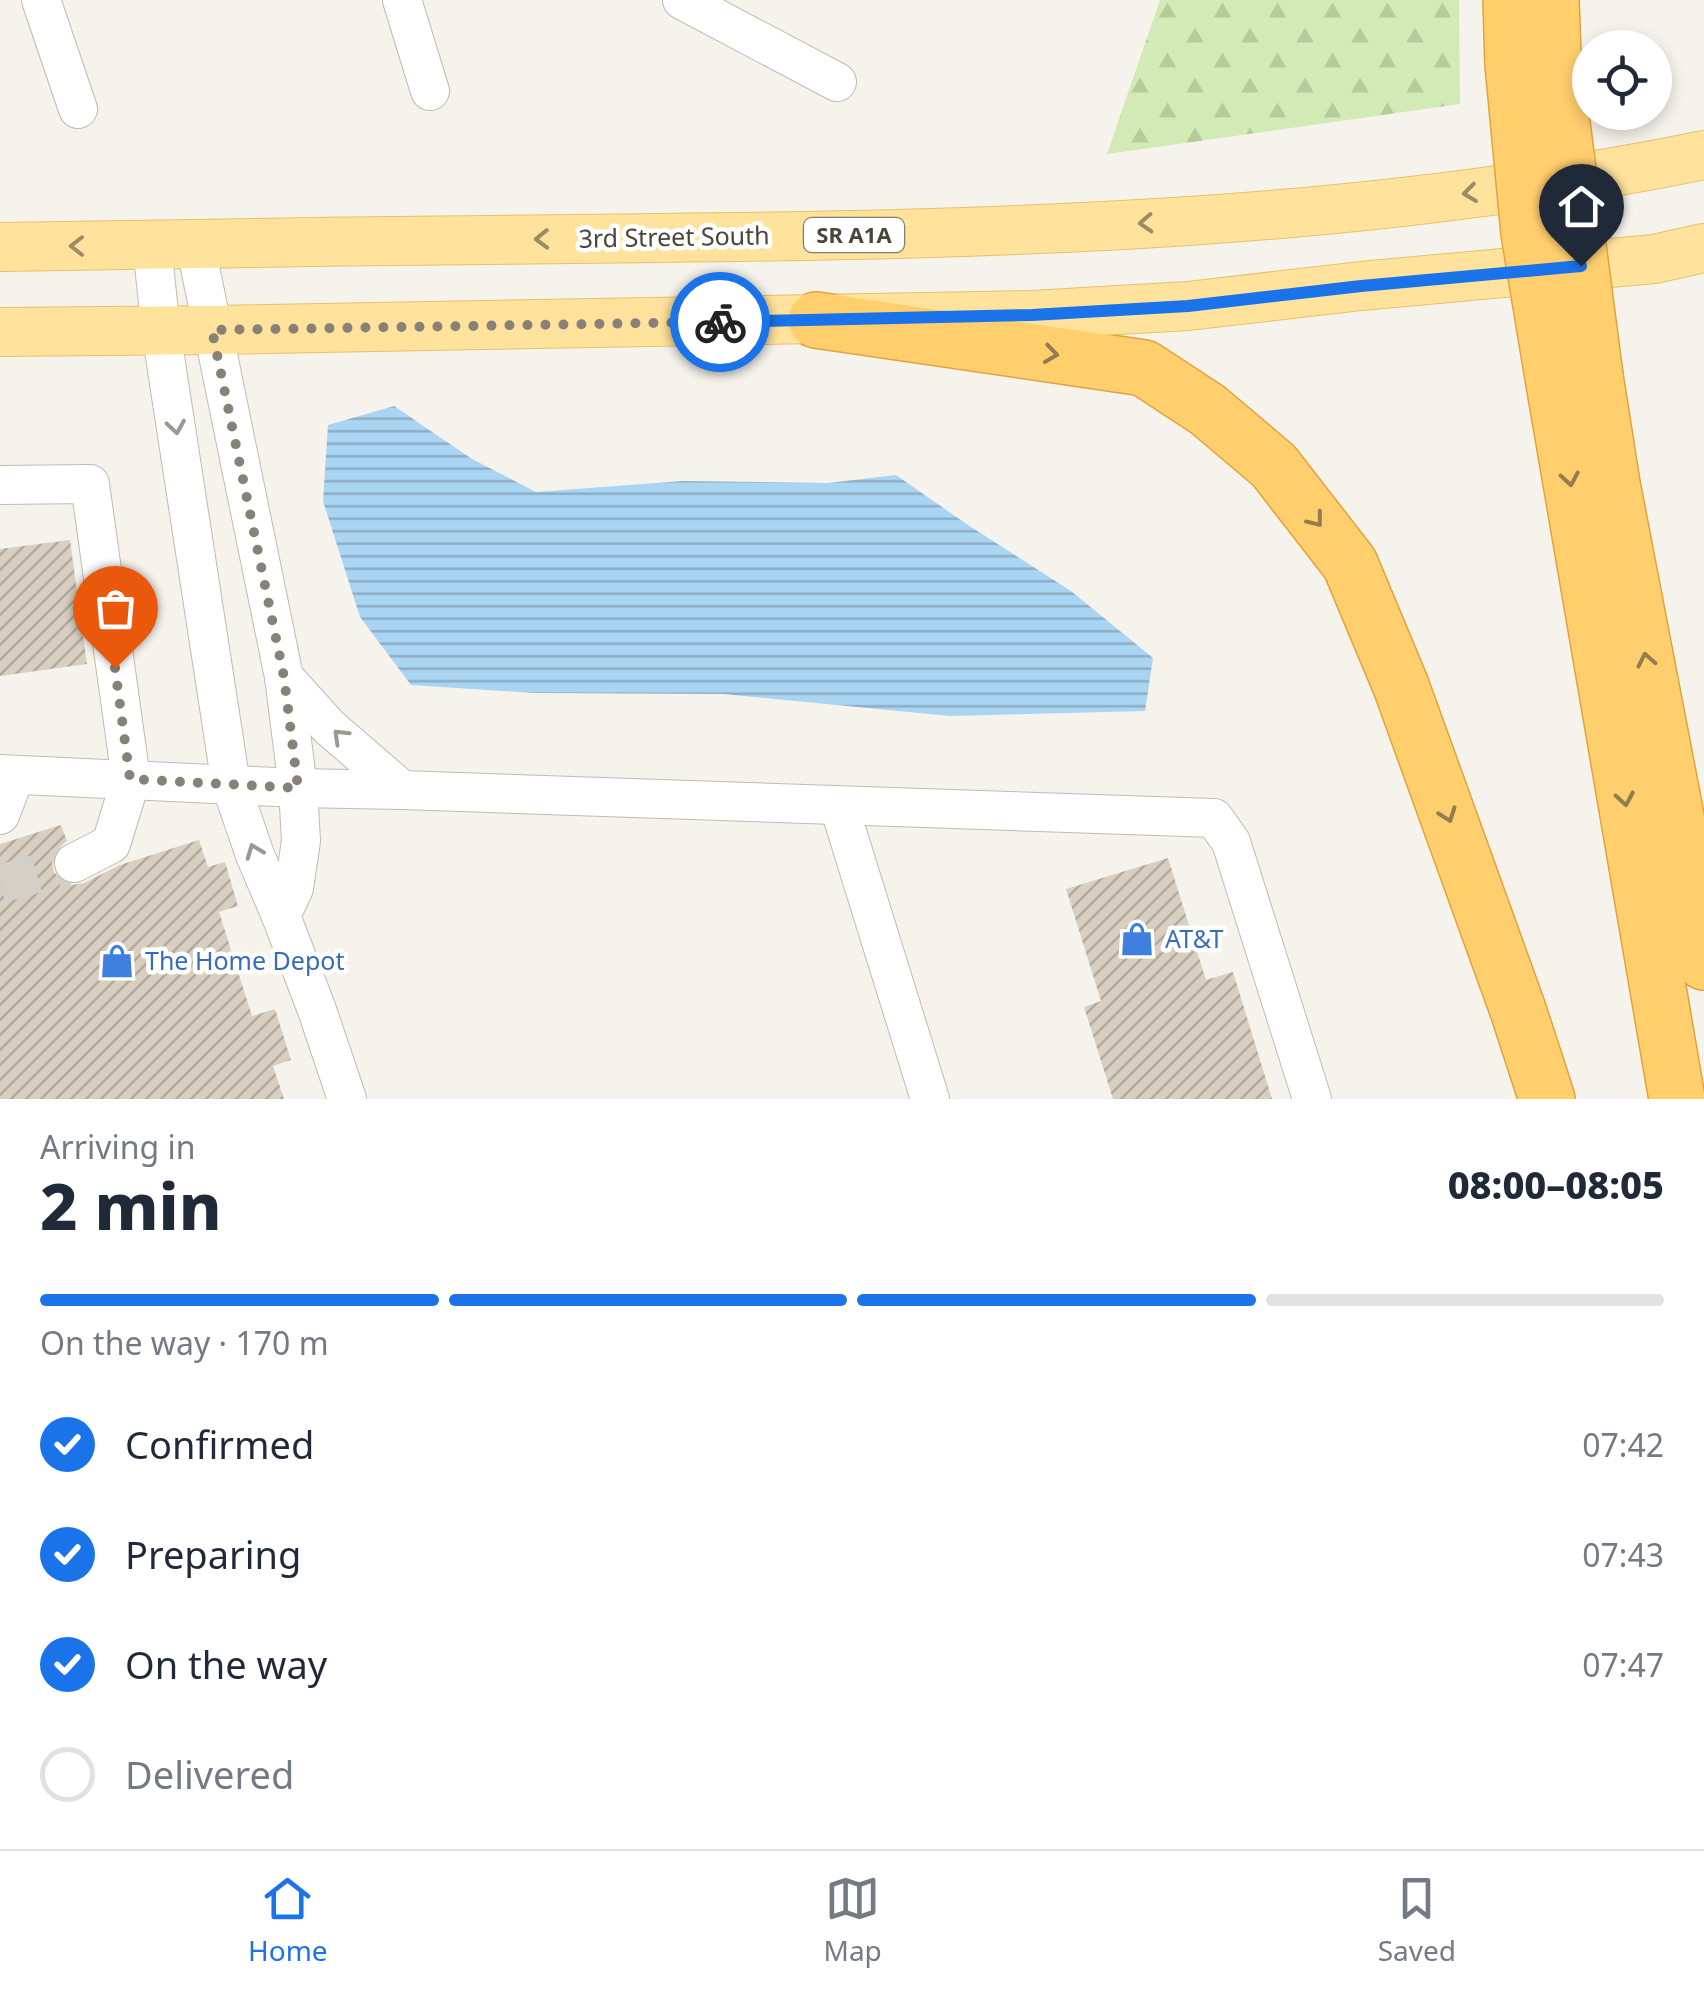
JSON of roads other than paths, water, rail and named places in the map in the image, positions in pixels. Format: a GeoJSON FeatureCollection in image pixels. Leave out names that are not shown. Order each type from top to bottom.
{"type":"FeatureCollection","features":[{"type":"Feature","properties":{"kind":"highway"},"geometry":{"type":"LineString","coordinates":[[1511,0],[1533,59]]}},
{"type":"Feature","properties":{"kind":"highway"},"geometry":{"type":"LineString","coordinates":[[1551,0],[1533,59],[1529,232],[1574,379],[1612,484],[1704,962]]}},
{"type":"Feature","properties":{"kind":"highway"},"geometry":{"type":"LineString","coordinates":[[816,320],[1144,368],[1208,410],[1274,466],[1350,564],[1402,686],[1547,1099]]}},
{"type":"Feature","properties":{"kind":"highway"},"geometry":{"type":"LineString","coordinates":[[1574,379],[1677,1099]]}},
{"type":"Feature","properties":{"kind":"main road","name":"3rd Street South"},"geometry":{"type":"LineString","coordinates":[[0,247],[995,231],[1324,212],[1608,175],[1704,155]]}},
{"type":"Feature","properties":{"kind":"main road"},"geometry":{"type":"LineString","coordinates":[[0,332],[1032,315],[1188,306],[1654,259],[1704,248]]}},
{"type":"Feature","properties":{"kind":"street"},"geometry":{"type":"LineString","coordinates":[[41,0],[78,109]]}},
{"type":"Feature","properties":{"kind":"street"},"geometry":{"type":"LineString","coordinates":[[402,0],[430,91]]}},
{"type":"Feature","properties":{"kind":"street"},"geometry":{"type":"LineString","coordinates":[[682,0],[838,82]]}},
{"type":"Feature","properties":{"kind":"street"},"geometry":{"type":"LineString","coordinates":[[174,244],[212,330],[284,677],[301,841],[294,888],[281,916]]}},
{"type":"Feature","properties":{"kind":"street"},"geometry":{"type":"LineString","coordinates":[[174,244],[162,331],[231,785],[254,856],[317,1010],[347,1099]]}},
{"type":"Feature","properties":{"kind":"street"},"geometry":{"type":"LineString","coordinates":[[0,485],[90,484],[130,779],[111,844],[74,863]]}},
{"type":"Feature","properties":{"kind":"street"},"geometry":{"type":"LineString","coordinates":[[284,677],[329,727],[402,790]]}},
{"type":"Feature","properties":{"kind":"street"},"geometry":{"type":"LineString","coordinates":[[0,815],[8,775],[1214,818],[1231,842],[1312,1099]]}},
{"type":"Feature","properties":{"kind":"street"},"geometry":{"type":"LineString","coordinates":[[839,806],[930,1099]]}},
{"type":"Feature","properties":{"kind":"water"},"geometry":{"type":"Polygon","coordinates":[[[394,406],[472,459],[536,492],[683,481],[828,483],[896,475],[1071,591],[1153,658],[1145,711],[950,716],[724,694],[535,693],[411,685],[360,617],[323,501],[328,425],[394,406]]]}},
{"type":"Feature","properties":{"kind":"tunnel"},"geometry":{"type":"LineString","coordinates":[[0,884],[74,863]]}},
{"type":"Feature","properties":{"kind":"place","name":"AT&T"},"geometry":{"type":"Point","coordinates":[1137,939]}},
{"type":"Feature","properties":{"kind":"place","name":"The Home Depot"},"geometry":{"type":"Point","coordinates":[117,961]}}]}
